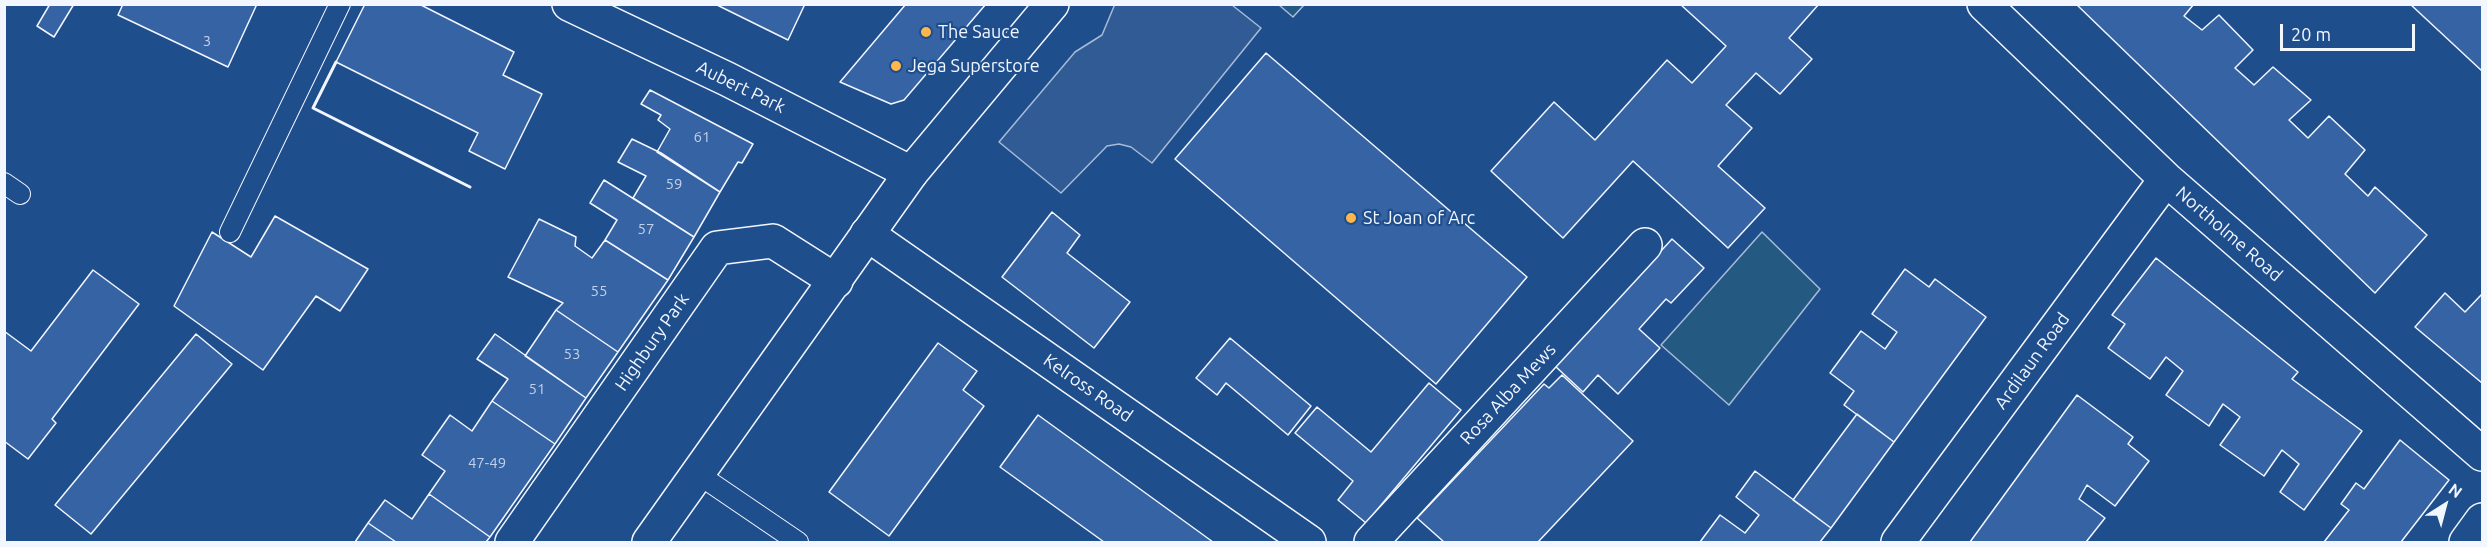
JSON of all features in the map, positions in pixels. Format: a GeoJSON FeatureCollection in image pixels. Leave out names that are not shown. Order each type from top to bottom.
{"type":"FeatureCollection","features":[{"type":"Feature","properties":{"kind":"street","name":"Aubert Park"},"geometry":{"type":"LineString","coordinates":[[569,4],[727,79],[911,173]]}},
{"type":"Feature","properties":{"kind":"street"},"geometry":{"type":"LineString","coordinates":[[649,543],[911,173],[1052,4]]}},
{"type":"Feature","properties":{"kind":"street","name":"Northolme Road"},"geometry":{"type":"LineString","coordinates":[[1984,4],[2166,179],[2482,454]]}},
{"type":"Feature","properties":{"kind":"street","name":"Ardilaun Road"},"geometry":{"type":"LineString","coordinates":[[1898,543],[2166,179]]}},
{"type":"Feature","properties":{"kind":"street","name":"Kelross Road"},"geometry":{"type":"LineString","coordinates":[[867,234],[1309,543]]}},
{"type":"Feature","properties":{"kind":"street","name":"Highbury Park"},"geometry":{"type":"LineString","coordinates":[[512,543],[717,248],[773,241],[836,281]]}},
{"type":"Feature","properties":{"kind":"street","name":"Rosa Alba Mews"},"geometry":{"type":"LineString","coordinates":[[1371,543],[1645,245]]}},
{"type":"Feature","properties":{"kind":"street"},"geometry":{"type":"LineString","coordinates":[[2466,543],[2482,520]]}},
{"type":"Feature","properties":{"kind":"lane"},"geometry":{"type":"LineString","coordinates":[[230,232],[340,4]]}},
{"type":"Feature","properties":{"kind":"lane"},"geometry":{"type":"LineString","coordinates":[[699,474],[798,543]]}},
{"type":"Feature","properties":{"kind":"shaded area"},"geometry":{"type":"Polygon","coordinates":[[[1115,4],[1232,5],[1261,28],[1152,163],[1131,147],[1119,144],[1107,146],[1061,193],[999,142],[1075,52],[1102,35],[1115,4]]]}},
{"type":"Feature","properties":{"kind":"shaded area"},"geometry":{"type":"Polygon","coordinates":[[[1279,5],[1304,5],[1293,17],[1279,5]]]}},
{"type":"Feature","properties":{"kind":"shaded area"},"geometry":{"type":"Polygon","coordinates":[[[1762,232],[1820,289],[1729,405],[1661,345],[1762,232]]]}},
{"type":"Feature","properties":{"kind":"building"},"geometry":{"type":"Polygon","coordinates":[[[50,4],[74,4],[54,37],[37,26],[50,4]]]}},
{"type":"Feature","properties":{"kind":"building"},"geometry":{"type":"Polygon","coordinates":[[[123,4],[257,4],[228,67],[118,15],[123,4]]]}},
{"type":"Feature","properties":{"kind":"building"},"geometry":{"type":"Polygon","coordinates":[[[365,4],[419,4],[514,52],[503,75],[542,94],[505,169],[469,151],[478,133],[336,62],[365,4]]]}},
{"type":"Feature","properties":{"kind":"building"},"geometry":{"type":"Polygon","coordinates":[[[715,4],[805,4],[788,40],[715,4]]]}},
{"type":"Feature","properties":{"kind":"building"},"geometry":{"type":"Polygon","coordinates":[[[906,4],[986,4],[904,100],[891,104],[840,82],[906,4]]]}},
{"type":"Feature","properties":{"kind":"building"},"geometry":{"type":"Polygon","coordinates":[[[1680,4],[1819,4],[1789,38],[1812,59],[1780,94],[1756,73],[1726,105],[1752,128],[1718,166],[1765,208],[1728,248],[1633,161],[1563,238],[1491,171],[1554,102],[1595,140],[1667,60],[1692,83],[1726,46],[1680,4]]]}},
{"type":"Feature","properties":{"kind":"building"},"geometry":{"type":"Polygon","coordinates":[[[2076,4],[2194,4],[2184,16],[2202,30],[2219,15],[2253,50],[2235,68],[2254,85],[2273,67],[2311,100],[2289,120],[2308,138],[2329,116],[2365,150],[2345,174],[2368,196],[2375,187],[2427,235],[2375,293],[2076,4]]]}},
{"type":"Feature","properties":{"kind":"building"},"geometry":{"type":"Polygon","coordinates":[[[2410,4],[2482,4],[2482,71],[2410,4]]]}},
{"type":"Feature","properties":{"kind":"building","name":"St Joan of Arc"},"geometry":{"type":"Polygon","coordinates":[[[1266,53],[1527,277],[1436,384],[1175,159],[1266,53]]]}},
{"type":"Feature","properties":{"kind":"building"},"geometry":{"type":"Polygon","coordinates":[[[650,90],[753,144],[742,163],[738,162],[720,192],[657,152],[670,129],[658,120],[661,115],[641,104],[650,90]]]}},
{"type":"Feature","properties":{"kind":"building"},"geometry":{"type":"Polygon","coordinates":[[[632,139],[661,153],[720,192],[694,237],[633,198],[646,176],[618,162],[632,139]]]}},
{"type":"Feature","properties":{"kind":"building"},"geometry":{"type":"Polygon","coordinates":[[[604,180],[694,237],[668,280],[605,240],[617,220],[590,203],[604,180]]]}},
{"type":"Feature","properties":{"kind":"building"},"geometry":{"type":"Polygon","coordinates":[[[1052,212],[1080,235],[1067,253],[1130,302],[1094,348],[1002,277],[1052,212]]]}},
{"type":"Feature","properties":{"kind":"building"},"geometry":{"type":"Polygon","coordinates":[[[275,216],[368,269],[340,311],[316,296],[263,370],[174,306],[212,232],[251,257],[275,216]]]}},
{"type":"Feature","properties":{"kind":"building"},"geometry":{"type":"Polygon","coordinates":[[[539,219],[576,237],[575,246],[592,258],[605,240],[668,280],[618,352],[556,310],[563,303],[508,277],[539,219]]]}},
{"type":"Feature","properties":{"kind":"building"},"geometry":{"type":"Polygon","coordinates":[[[1672,239],[1704,268],[1671,303],[1666,299],[1639,329],[1660,348],[1618,394],[1598,375],[1583,392],[1555,366],[1672,239]]]}},
{"type":"Feature","properties":{"kind":"building"},"geometry":{"type":"Polygon","coordinates":[[[2156,258],[2298,372],[2292,379],[2362,431],[2304,510],[2280,492],[2299,464],[2282,450],[2264,476],[2220,445],[2240,417],[2223,404],[2209,426],[2166,395],[2183,371],[2166,357],[2150,379],[2108,348],[2125,324],[2112,315],[2156,258]]]}},
{"type":"Feature","properties":{"kind":"building"},"geometry":{"type":"Polygon","coordinates":[[[1905,269],[1929,287],[1935,279],[1986,317],[1894,442],[1844,405],[1854,391],[1830,373],[1861,331],[1885,349],[1897,332],[1872,314],[1905,269]]]}},
{"type":"Feature","properties":{"kind":"building"},"geometry":{"type":"Polygon","coordinates":[[[93,270],[139,304],[52,419],[56,423],[28,459],[4,441],[4,331],[31,351],[93,270]]]}},
{"type":"Feature","properties":{"kind":"building"},"geometry":{"type":"Polygon","coordinates":[[[2445,293],[2465,312],[2482,294],[2482,383],[2415,327],[2445,293]]]}},
{"type":"Feature","properties":{"kind":"building"},"geometry":{"type":"Polygon","coordinates":[[[556,310],[618,352],[586,398],[525,356],[556,310]]]}},
{"type":"Feature","properties":{"kind":"building"},"geometry":{"type":"Polygon","coordinates":[[[196,334],[232,364],[91,534],[55,505],[196,334]]]}},
{"type":"Feature","properties":{"kind":"building"},"geometry":{"type":"Polygon","coordinates":[[[495,334],[586,398],[555,444],[492,401],[508,379],[477,359],[495,334]]]}},
{"type":"Feature","properties":{"kind":"building"},"geometry":{"type":"Polygon","coordinates":[[[1230,338],[1311,406],[1288,435],[1226,383],[1217,395],[1196,378],[1230,338]]]}},
{"type":"Feature","properties":{"kind":"building"},"geometry":{"type":"Polygon","coordinates":[[[938,343],[977,371],[963,390],[984,406],[889,536],[829,492],[938,343]]]}},
{"type":"Feature","properties":{"kind":"building"},"geometry":{"type":"Polygon","coordinates":[[[1562,375],[1633,441],[1538,542],[1444,542],[1417,518],[1544,384],[1549,388],[1562,375]]]}},
{"type":"Feature","properties":{"kind":"building"},"geometry":{"type":"Polygon","coordinates":[[[1429,383],[1461,410],[1366,523],[1338,500],[1353,481],[1295,433],[1317,407],[1371,452],[1429,383]]]}},
{"type":"Feature","properties":{"kind":"building"},"geometry":{"type":"Polygon","coordinates":[[[2077,395],[2133,437],[2128,444],[2149,461],[2115,506],[2087,485],[2079,499],[2105,518],[2086,542],[1970,542],[2077,395]]]}},
{"type":"Feature","properties":{"kind":"building"},"geometry":{"type":"Polygon","coordinates":[[[492,401],[555,444],[490,537],[429,494],[445,471],[422,455],[450,415],[472,431],[492,401]]]}},
{"type":"Feature","properties":{"kind":"building"},"geometry":{"type":"Polygon","coordinates":[[[1857,414],[1894,442],[1831,528],[1793,500],[1857,414]]]}},
{"type":"Feature","properties":{"kind":"building"},"geometry":{"type":"Polygon","coordinates":[[[1038,415],[1213,542],[1104,542],[1000,467],[1038,415]]]}},
{"type":"Feature","properties":{"kind":"building"},"geometry":{"type":"Polygon","coordinates":[[[2400,440],[2449,480],[2401,542],[2324,542],[2349,510],[2341,504],[2356,483],[2364,489],[2400,440]]]}},
{"type":"Feature","properties":{"kind":"building"},"geometry":{"type":"Polygon","coordinates":[[[1755,471],[1831,528],[1820,542],[1700,542],[1720,515],[1745,533],[1759,515],[1736,497],[1755,471]]]}},
{"type":"Feature","properties":{"kind":"building"},"geometry":{"type":"Polygon","coordinates":[[[429,494],[490,537],[486,542],[396,542],[368,523],[385,500],[412,519],[429,494]]]}},
{"type":"Feature","properties":{"kind":"building"},"geometry":{"type":"Polygon","coordinates":[[[368,523],[396,542],[355,542],[368,523]]]}},
{"type":"Feature","properties":{"kind":"wall"},"geometry":{"type":"LineString","coordinates":[[336,62],[313,108],[470,187]]}},
{"type":"Feature","properties":{"kind":"place","name":"The Sauce"},"geometry":{"type":"Point","coordinates":[926,32]}},
{"type":"Feature","properties":{"kind":"place","name":"Jega Superstore"},"geometry":{"type":"Point","coordinates":[896,66]}},
{"type":"Feature","properties":{"kind":"place","name":"St Joan of Arc"},"geometry":{"type":"Point","coordinates":[1351,218]}}]}
